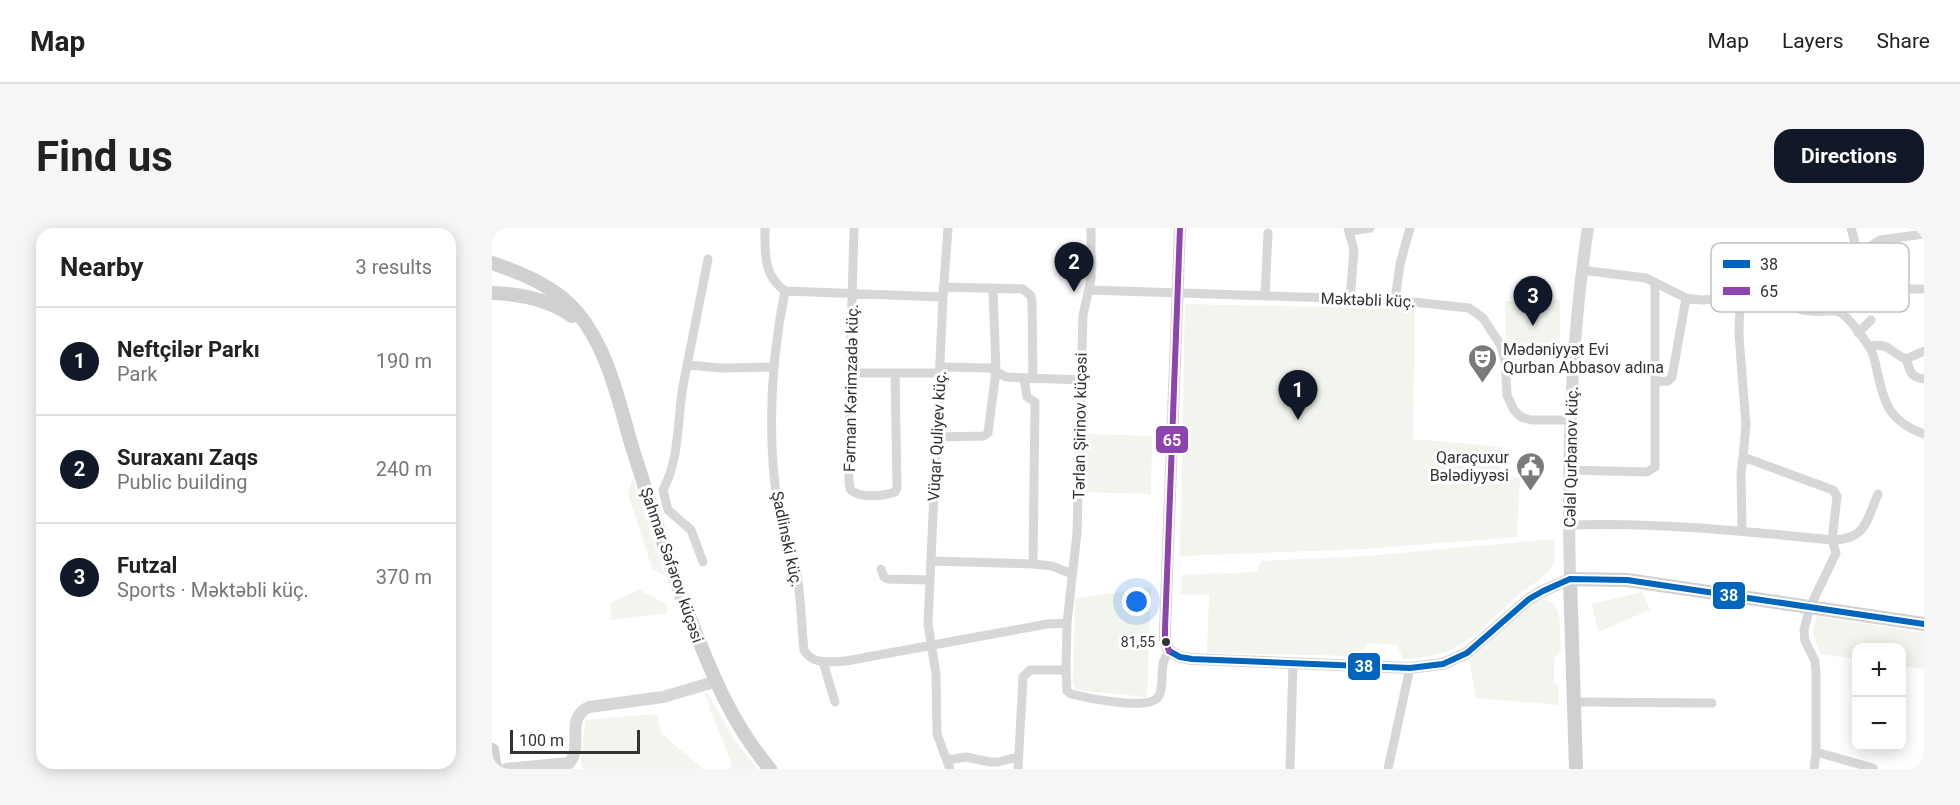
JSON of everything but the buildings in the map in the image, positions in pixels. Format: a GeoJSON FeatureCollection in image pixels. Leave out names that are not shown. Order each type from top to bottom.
{"type":"FeatureCollection","features":[{"type":"Feature","properties":{"kind":"main road"},"geometry":{"type":"LineString","coordinates":[[494,293],[506,289],[510,283],[508,272],[497,265]]}},
{"type":"Feature","properties":{"kind":"main road"},"geometry":{"type":"LineString","coordinates":[[497,265],[537,282],[563,299],[584,321],[598,345]]}},
{"type":"Feature","properties":{"kind":"main road"},"geometry":{"type":"LineString","coordinates":[[494,293],[552,304],[570,314],[598,345]]}},
{"type":"Feature","properties":{"kind":"main road","name":"Şahmar Səfərov küçəsi"},"geometry":{"type":"LineString","coordinates":[[598,345],[610,374],[677,585],[714,682],[738,726],[770,769]]}},
{"type":"Feature","properties":{"kind":"main road"},"geometry":{"type":"LineString","coordinates":[[1576,769],[1570,579],[1627,580],[1924,624]]}},
{"type":"Feature","properties":{"kind":"main road"},"geometry":{"type":"LineString","coordinates":[[492,750],[495,769]]}},
{"type":"Feature","properties":{"kind":"street"},"geometry":{"type":"LineString","coordinates":[[765,228],[765,261],[777,286],[785,291],[852,293],[993,289],[1023,290],[1031,296],[1026,397],[1035,402],[1033,564]]}},
{"type":"Feature","properties":{"kind":"street","name":"Fərman Kərimzadə küç."},"geometry":{"type":"LineString","coordinates":[[854,228],[850,489],[858,495],[896,492],[895,373]]}},
{"type":"Feature","properties":{"kind":"street","name":"Vüqar Quliyev küç."},"geometry":{"type":"LineString","coordinates":[[930,644],[928,624],[948,228]]}},
{"type":"Feature","properties":{"kind":"street","name":"Tərlan Şirinov küçəsi"},"geometry":{"type":"LineString","coordinates":[[1066,623],[1077,533],[1083,315],[1089,290],[1091,228]]}},
{"type":"Feature","properties":{"kind":"street"},"geometry":{"type":"LineString","coordinates":[[1180,228],[1165,629],[1169,651],[1180,657],[1192,659],[1425,668],[1443,664],[1467,653],[1529,599],[1570,579]]}},
{"type":"Feature","properties":{"kind":"street"},"geometry":{"type":"LineString","coordinates":[[1350,299],[1354,250],[1349,230],[1370,228]]}},
{"type":"Feature","properties":{"kind":"street"},"geometry":{"type":"LineString","coordinates":[[1395,300],[1400,264],[1410,228],[1402,228]]}},
{"type":"Feature","properties":{"kind":"street","name":"Cəlal Qurbanov küç."},"geometry":{"type":"LineString","coordinates":[[1570,579],[1570,470],[1575,320],[1588,228]]}},
{"type":"Feature","properties":{"kind":"street"},"geometry":{"type":"LineString","coordinates":[[1851,228],[1855,243]]}},
{"type":"Feature","properties":{"kind":"street"},"geometry":{"type":"LineString","coordinates":[[1265,296],[1268,233]]}},
{"type":"Feature","properties":{"kind":"street"},"geometry":{"type":"LineString","coordinates":[[1875,243],[1886,238],[1924,234]]}},
{"type":"Feature","properties":{"kind":"street"},"geometry":{"type":"LineString","coordinates":[[703,562],[692,530],[668,510],[663,490],[670,478],[677,444],[680,408],[708,259]]}},
{"type":"Feature","properties":{"kind":"street"},"geometry":{"type":"LineString","coordinates":[[1581,270],[1639,277],[1655,282],[1686,298],[1711,299]]}},
{"type":"Feature","properties":{"kind":"street"},"geometry":{"type":"LineString","coordinates":[[1570,470],[1647,472],[1655,466],[1655,282]]}},
{"type":"Feature","properties":{"kind":"street"},"geometry":{"type":"LineString","coordinates":[[937,437],[984,436],[988,433],[996,371],[993,289]]}},
{"type":"Feature","properties":{"kind":"street"},"geometry":{"type":"LineString","coordinates":[[1909,289],[1922,289]]}},
{"type":"Feature","properties":{"kind":"street","name":"Məktəbli küç."},"geometry":{"type":"LineString","coordinates":[[1089,290],[1395,300],[1468,308],[1477,312],[1490,326],[1500,344],[1505,360],[1507,395],[1514,410],[1521,417],[1532,420],[1571,420]]}},
{"type":"Feature","properties":{"kind":"street","name":"Şadlinski küç."},"geometry":{"type":"LineString","coordinates":[[785,291],[777,327],[773,367],[772,460],[780,516],[796,569],[804,650],[807,655],[823,662]]}},
{"type":"Feature","properties":{"kind":"street"},"geometry":{"type":"LineString","coordinates":[[1655,382],[1668,381],[1672,377],[1686,298]]}},
{"type":"Feature","properties":{"kind":"street"},"geometry":{"type":"LineString","coordinates":[[1740,312],[1739,335],[1746,425],[1741,473],[1742,530]]}},
{"type":"Feature","properties":{"kind":"street"},"geometry":{"type":"LineString","coordinates":[[1839,312],[1870,346],[1875,358],[1883,396],[1890,410],[1902,423],[1924,434]]}},
{"type":"Feature","properties":{"kind":"street"},"geometry":{"type":"LineString","coordinates":[[1858,333],[1871,320]]}},
{"type":"Feature","properties":{"kind":"street"},"geometry":{"type":"LineString","coordinates":[[1870,346],[1884,345],[1906,359],[1924,351]]}},
{"type":"Feature","properties":{"kind":"street"},"geometry":{"type":"LineString","coordinates":[[1906,359],[1912,376],[1924,379]]}},
{"type":"Feature","properties":{"kind":"street"},"geometry":{"type":"LineString","coordinates":[[688,365],[721,368],[773,367]]}},
{"type":"Feature","properties":{"kind":"street"},"geometry":{"type":"LineString","coordinates":[[850,373],[895,373],[982,367],[1006,377],[1082,380]]}},
{"type":"Feature","properties":{"kind":"street"},"geometry":{"type":"LineString","coordinates":[[1743,457],[1833,489],[1837,496],[1832,540],[1836,553],[1810,607],[1804,635],[1815,661],[1816,752],[1814,769]]}},
{"type":"Feature","properties":{"kind":"street"},"geometry":{"type":"LineString","coordinates":[[1569,525],[1610,524],[1742,530],[1832,540],[1847,539],[1857,535],[1866,522],[1878,494]]}},
{"type":"Feature","properties":{"kind":"street"},"geometry":{"type":"LineString","coordinates":[[651,505],[666,501]]}},
{"type":"Feature","properties":{"kind":"street"},"geometry":{"type":"LineString","coordinates":[[931,561],[1033,564],[1052,566],[1072,574]]}},
{"type":"Feature","properties":{"kind":"street"},"geometry":{"type":"LineString","coordinates":[[881,569],[884,577],[888,579],[930,580]]}},
{"type":"Feature","properties":{"kind":"street"},"geometry":{"type":"LineString","coordinates":[[835,702],[823,662],[846,661],[930,644],[1047,624],[1066,623],[1065,685],[1067,692],[1133,703],[1150,702],[1158,698],[1160,693],[1162,666],[1169,651]]}},
{"type":"Feature","properties":{"kind":"street"},"geometry":{"type":"LineString","coordinates":[[930,644],[936,674],[938,734],[948,764],[966,757],[990,762],[1018,757]]}},
{"type":"Feature","properties":{"kind":"street"},"geometry":{"type":"LineString","coordinates":[[1290,769],[1293,663]]}},
{"type":"Feature","properties":{"kind":"street"},"geometry":{"type":"LineString","coordinates":[[1388,769],[1410,668]]}},
{"type":"Feature","properties":{"kind":"street"},"geometry":{"type":"LineString","coordinates":[[1018,769],[1023,676],[1030,670],[1066,670]]}},
{"type":"Feature","properties":{"kind":"street"},"geometry":{"type":"LineString","coordinates":[[506,769],[569,763],[574,757],[576,721],[583,710],[589,707],[663,697],[714,682]]}},
{"type":"Feature","properties":{"kind":"street"},"geometry":{"type":"LineString","coordinates":[[1575,702],[1712,703]]}},
{"type":"Feature","properties":{"kind":"street"},"geometry":{"type":"LineString","coordinates":[[1816,752],[1873,768]]}},
{"type":"Feature","properties":{"kind":"shaded area"},"geometry":{"type":"Polygon","coordinates":[[[1560,300],[1560,350],[1506,351],[1505,301],[1560,300]]]}},
{"type":"Feature","properties":{"kind":"shaded area"},"geometry":{"type":"Polygon","coordinates":[[[1185,304],[1415,309],[1413,439],[1503,447],[1500,476],[1520,478],[1517,537],[1364,549],[1180,556],[1185,304]]]}},
{"type":"Feature","properties":{"kind":"shaded area"},"geometry":{"type":"Polygon","coordinates":[[[1085,434],[1152,436],[1151,494],[1082,492],[1085,434]]]}},
{"type":"Feature","properties":{"kind":"shaded area"},"geometry":{"type":"Polygon","coordinates":[[[633,478],[665,576],[652,568],[628,494],[633,478]]]}},
{"type":"Feature","properties":{"kind":"shaded area"},"geometry":{"type":"Polygon","coordinates":[[[1554,539],[1553,563],[1545,575],[1517,596],[1467,641],[1440,654],[1423,657],[1403,659],[1397,645],[1369,643],[1357,656],[1207,653],[1209,595],[1181,594],[1181,575],[1257,572],[1261,561],[1367,556],[1554,539]]]}},
{"type":"Feature","properties":{"kind":"shaded area"},"geometry":{"type":"Polygon","coordinates":[[[1151,587],[1147,697],[1076,690],[1073,682],[1075,599],[1151,587]]]}},
{"type":"Feature","properties":{"kind":"shaded area"},"geometry":{"type":"Polygon","coordinates":[[[640,590],[667,605],[667,613],[611,620],[611,602],[640,590]]]}},
{"type":"Feature","properties":{"kind":"shaded area"},"geometry":{"type":"Polygon","coordinates":[[[1642,592],[1650,610],[1598,632],[1592,604],[1642,592]]]}},
{"type":"Feature","properties":{"kind":"shaded area"},"geometry":{"type":"Polygon","coordinates":[[[1542,599],[1554,605],[1558,612],[1561,650],[1554,658],[1554,682],[1559,686],[1558,705],[1476,698],[1469,660],[1527,607],[1542,599]]]}},
{"type":"Feature","properties":{"kind":"shaded area"},"geometry":{"type":"Polygon","coordinates":[[[1817,616],[1924,633],[1924,669],[1906,667],[1906,643],[1852,643],[1852,658],[1821,654],[1812,631],[1817,616]]]}},
{"type":"Feature","properties":{"kind":"shaded area"},"geometry":{"type":"Polygon","coordinates":[[[707,692],[734,739],[757,769],[729,769],[732,764],[704,694],[707,692]]]}},
{"type":"Feature","properties":{"kind":"shaded area"},"geometry":{"type":"Polygon","coordinates":[[[656,714],[662,734],[703,769],[583,769],[581,765],[585,720],[656,714]]]}},
{"type":"Feature","properties":{"kind":"transit line","name":"65"},"geometry":{"type":"LineString","coordinates":[[1169,651],[1165,629],[1180,228]]}},
{"type":"Feature","properties":{"kind":"transit line","name":"38"},"geometry":{"type":"LineString","coordinates":[[1169,651],[1180,657],[1192,659],[1410,668],[1443,664],[1467,653],[1529,599],[1570,579],[1627,580],[1924,624]]}},
{"type":"Feature","properties":{"kind":"place","name":"Suraxanı Zaqs"},"geometry":{"type":"Point","coordinates":[1074,292]}},
{"type":"Feature","properties":{"kind":"place","name":"Futzal"},"geometry":{"type":"Point","coordinates":[1533,326]}},
{"type":"Feature","properties":{"kind":"place","name":"Mədəniyyət Evi Qurban Abbasov adına"},"geometry":{"type":"Point","coordinates":[1482,384]}},
{"type":"Feature","properties":{"kind":"place","name":"Neftçilər Parkı"},"geometry":{"type":"Point","coordinates":[1298,420]}},
{"type":"Feature","properties":{"kind":"place","name":"Qaraçuxur Bələdiyyəsi"},"geometry":{"type":"Point","coordinates":[1530,492]}},
{"type":"Feature","properties":{"kind":"place","name":"81,55"},"geometry":{"type":"Point","coordinates":[1166,642]}}]}
